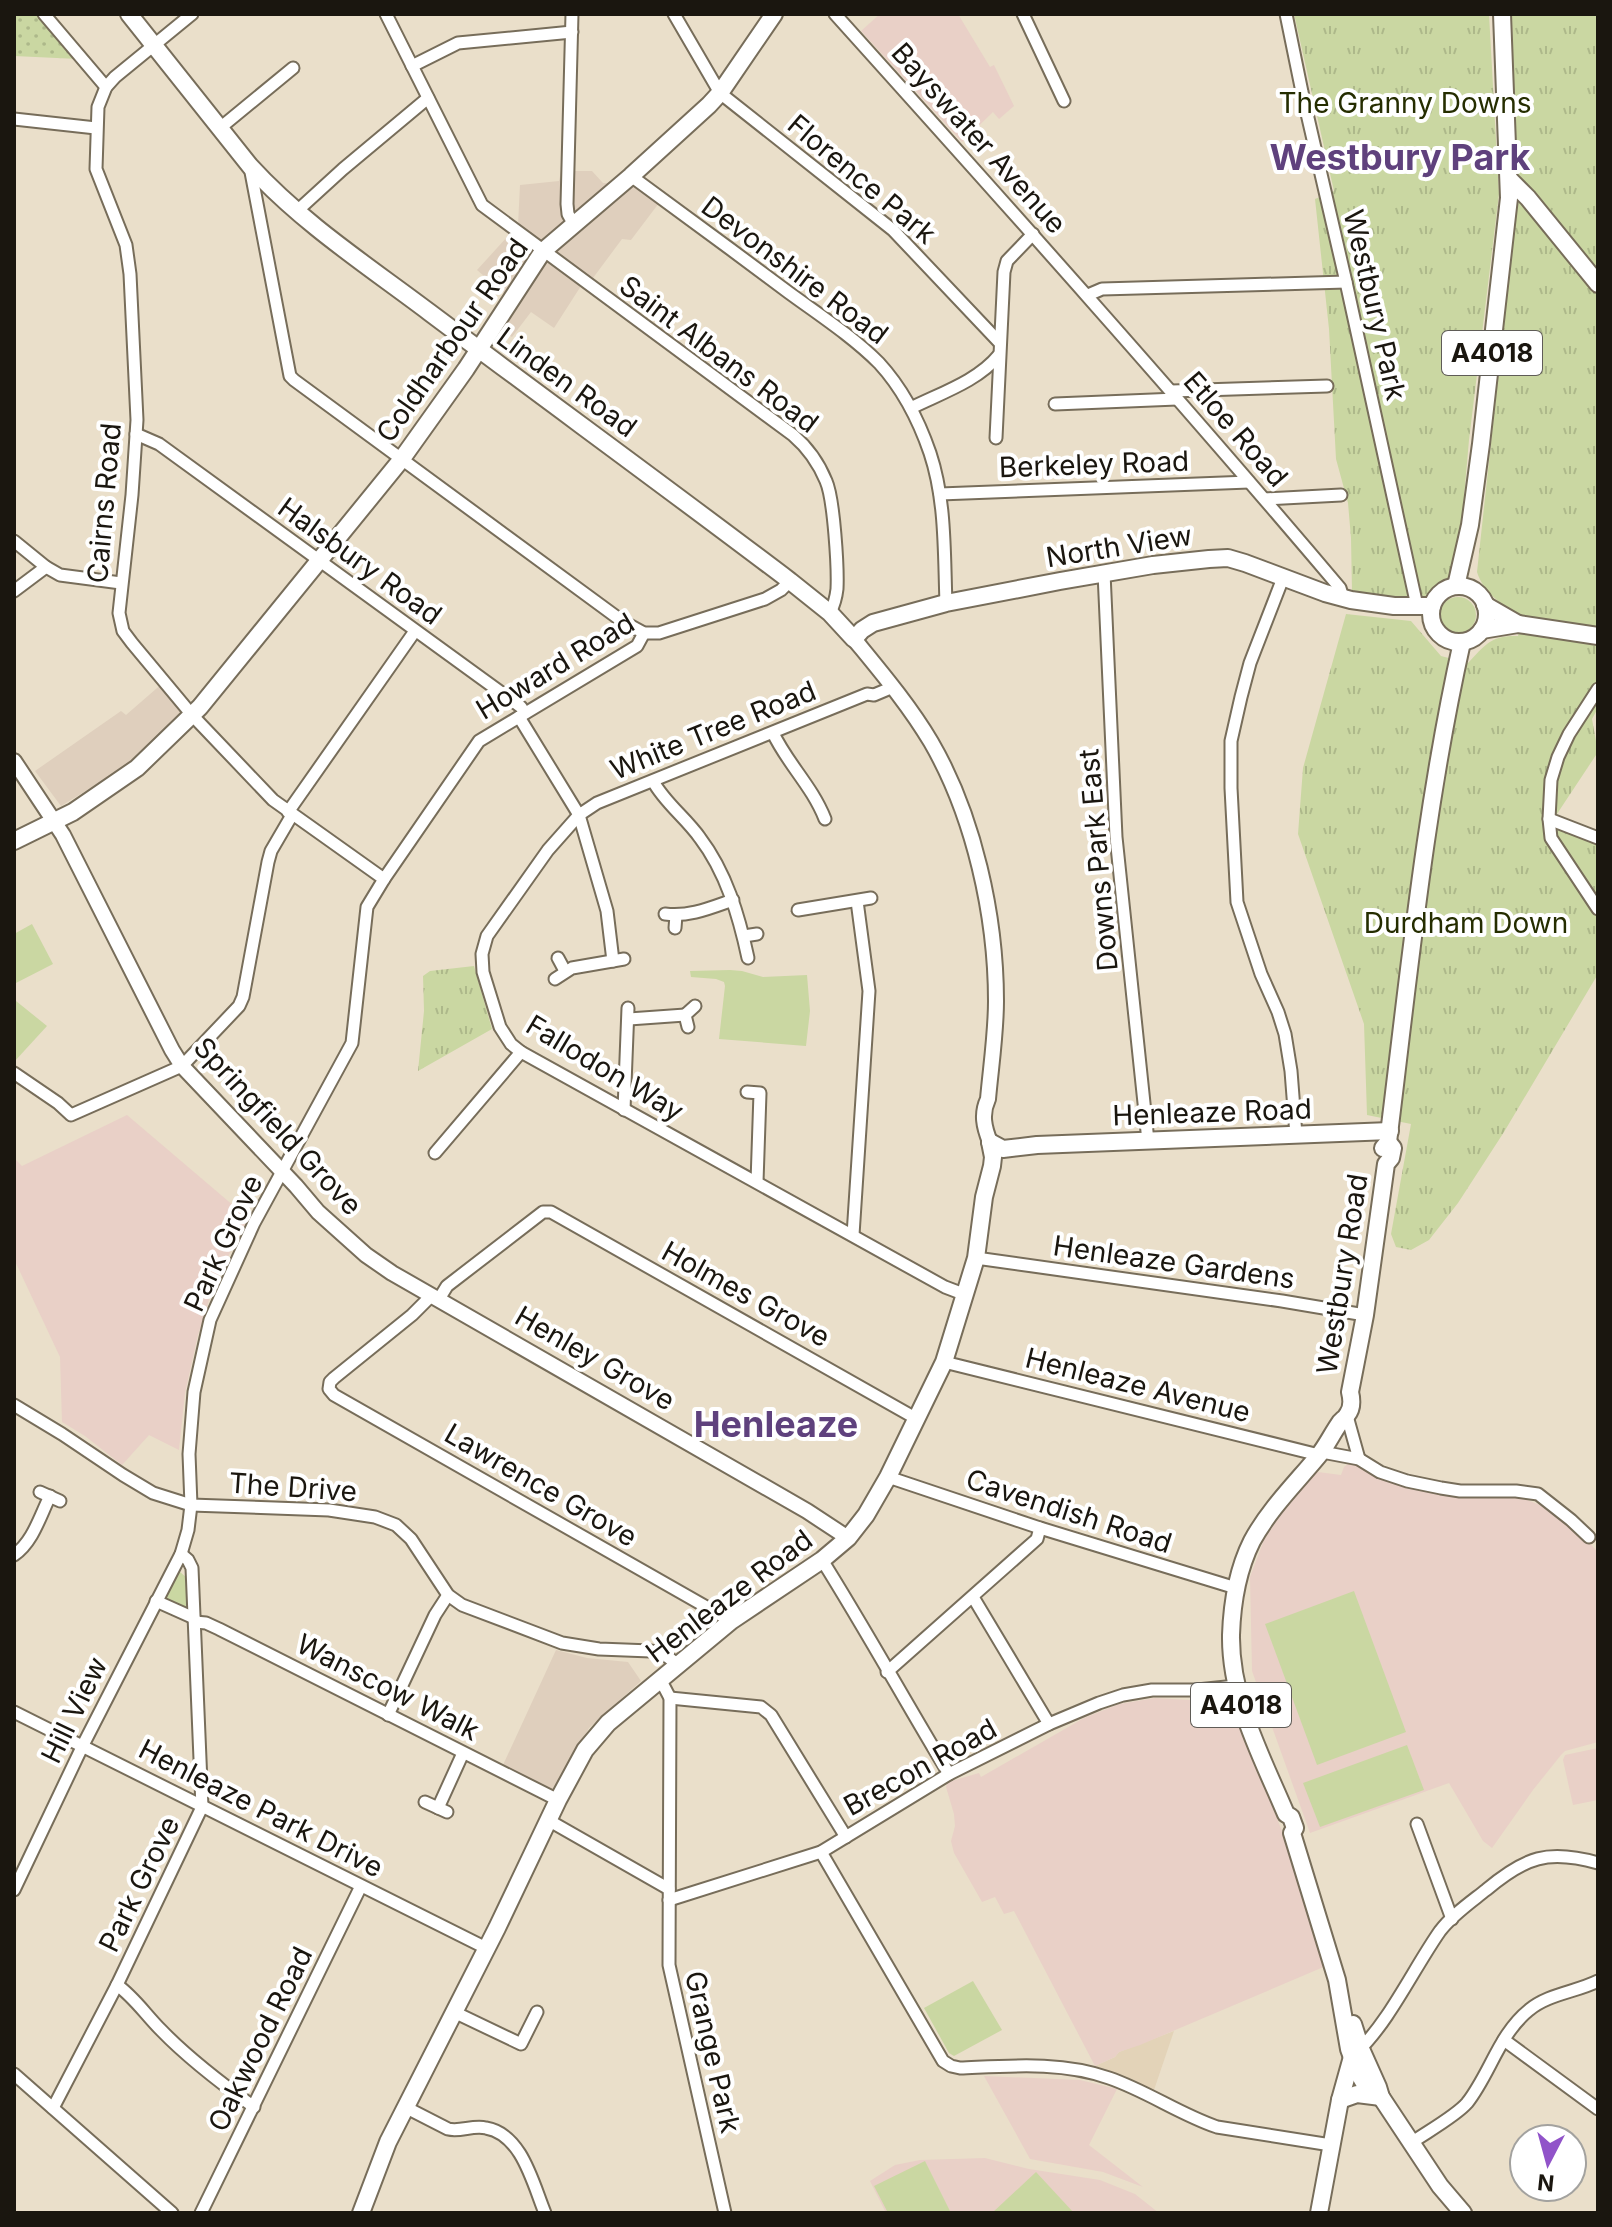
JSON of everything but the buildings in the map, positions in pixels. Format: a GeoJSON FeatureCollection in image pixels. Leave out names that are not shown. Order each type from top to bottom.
{"type":"FeatureCollection","features":[{"type":"Feature","properties":{"kind":"main road","name":"Linden Road"},"geometry":{"type":"LineString","coordinates":[[129,14],[250,166],[297,211],[790,581],[830,613],[854,639]]}},
{"type":"Feature","properties":{"kind":"main road","name":"Coldharbour Road"},"geometry":{"type":"LineString","coordinates":[[14,841],[55,822],[137,768],[192,715],[401,460],[543,251],[631,176],[720,93],[774,14]]}},
{"type":"Feature","properties":{"kind":"main road","name":"A4018"},"geometry":{"type":"LineString","coordinates":[[1462,587],[1509,198],[1502,14]]}},
{"type":"Feature","properties":{"kind":"main road"},"geometry":{"type":"LineString","coordinates":[[1509,179],[1598,284]]}},
{"type":"Feature","properties":{"kind":"main road"},"geometry":{"type":"LineString","coordinates":[[1509,198],[1528,198]]}},
{"type":"Feature","properties":{"kind":"main road","name":"North View"},"geometry":{"type":"LineString","coordinates":[[854,639],[873,623],[946,603],[1153,565],[1228,558],[1343,598],[1426,610]]}},
{"type":"Feature","properties":{"kind":"main road"},"geometry":{"type":"LineString","coordinates":[[1462,587],[1476,591],[1485,605],[1487,618],[1482,630],[1473,638],[1456,641],[1437,631],[1426,610],[1441,592],[1462,587]]}},
{"type":"Feature","properties":{"kind":"main road"},"geometry":{"type":"LineString","coordinates":[[1485,605],[1518,624]]}},
{"type":"Feature","properties":{"kind":"main road"},"geometry":{"type":"LineString","coordinates":[[1482,630],[1518,624],[1598,636]]}},
{"type":"Feature","properties":{"kind":"main road","name":"Westbury Road"},"geometry":{"type":"LineString","coordinates":[[1381,2097],[1367,2088],[1357,2071],[1356,2053],[1343,2015],[1337,1980],[1292,1833],[1287,1831],[1283,1819],[1286,1814],[1237,1692],[1231,1636],[1236,1588],[1250,1545],[1264,1521],[1320,1454],[1344,1418],[1338,1410],[1344,1396],[1350,1392],[1357,1364],[1386,1164],[1393,1148],[1389,1136],[1417,901],[1456,641]]}},
{"type":"Feature","properties":{"kind":"main road","name":"Henleaze Road"},"geometry":{"type":"LineString","coordinates":[[361,2213],[374,2175],[405,2107],[558,1800],[595,1736],[731,1621],[822,1560],[848,1538],[866,1515],[944,1362],[976,1258],[984,1197],[982,1155],[990,1142],[1003,1138],[1037,1145],[1296,1135],[1389,1136]]}},
{"type":"Feature","properties":{"kind":"main road","name":"Westbury Road"},"geometry":{"type":"LineString","coordinates":[[1319,2213],[1340,2100],[1356,2053]]}},
{"type":"Feature","properties":{"kind":"main road"},"geometry":{"type":"LineString","coordinates":[[1340,2100],[1357,2094],[1381,2097]]}},
{"type":"Feature","properties":{"kind":"main road","name":"A4018"},"geometry":{"type":"LineString","coordinates":[[1381,2097],[1440,2186],[1463,2213]]}},
{"type":"Feature","properties":{"kind":"street"},"geometry":{"type":"LineString","coordinates":[[44,14],[106,87],[192,14]]}},
{"type":"Feature","properties":{"kind":"street","name":"Saint Albans Road"},"geometry":{"type":"LineString","coordinates":[[386,14],[482,205],[803,444],[822,472],[830,492],[837,584],[830,613]]}},
{"type":"Feature","properties":{"kind":"street"},"geometry":{"type":"LineString","coordinates":[[572,14],[567,204],[573,223]]}},
{"type":"Feature","properties":{"kind":"street"},"geometry":{"type":"LineString","coordinates":[[674,14],[720,93]]}},
{"type":"Feature","properties":{"kind":"street","name":"Bayswater Avenue"},"geometry":{"type":"LineString","coordinates":[[835,14],[1088,295]]}},
{"type":"Feature","properties":{"kind":"street"},"geometry":{"type":"LineString","coordinates":[[1023,14],[1064,101]]}},
{"type":"Feature","properties":{"kind":"street","name":"Westbury Park"},"geometry":{"type":"LineString","coordinates":[[1286,14],[1413,589],[1426,610]]}},
{"type":"Feature","properties":{"kind":"street"},"geometry":{"type":"LineString","coordinates":[[412,66],[458,43],[572,32]]}},
{"type":"Feature","properties":{"kind":"street"},"geometry":{"type":"LineString","coordinates":[[220,128],[293,68]]}},
{"type":"Feature","properties":{"kind":"street","name":"Cairns Road"},"geometry":{"type":"LineString","coordinates":[[106,87],[98,107],[96,169],[126,245],[130,274],[136,434],[119,613],[123,631],[192,715],[273,800],[384,879]]}},
{"type":"Feature","properties":{"kind":"street","name":"Florence Park"},"geometry":{"type":"LineString","coordinates":[[720,93],[893,230],[1000,349]]}},
{"type":"Feature","properties":{"kind":"street"},"geometry":{"type":"LineString","coordinates":[[297,211],[428,98]]}},
{"type":"Feature","properties":{"kind":"street"},"geometry":{"type":"LineString","coordinates":[[14,119],[96,128]]}},
{"type":"Feature","properties":{"kind":"street"},"geometry":{"type":"LineString","coordinates":[[250,166],[290,376],[622,621],[644,633]]}},
{"type":"Feature","properties":{"kind":"street","name":"Devonshire Road"},"geometry":{"type":"LineString","coordinates":[[631,176],[845,334],[879,364],[911,408],[930,455],[940,494],[946,603]]}},
{"type":"Feature","properties":{"kind":"street"},"geometry":{"type":"LineString","coordinates":[[996,438],[1007,261],[1033,234]]}},
{"type":"Feature","properties":{"kind":"street"},"geometry":{"type":"LineString","coordinates":[[1088,295],[1102,289],[1346,282]]}},
{"type":"Feature","properties":{"kind":"street","name":"Etloe Road"},"geometry":{"type":"LineString","coordinates":[[1088,295],[1340,588],[1343,598]]}},
{"type":"Feature","properties":{"kind":"street"},"geometry":{"type":"LineString","coordinates":[[911,408],[985,369],[1000,349]]}},
{"type":"Feature","properties":{"kind":"street"},"geometry":{"type":"LineString","coordinates":[[1055,404],[1327,386]]}},
{"type":"Feature","properties":{"kind":"street","name":"Halsbury Road"},"geometry":{"type":"LineString","coordinates":[[136,434],[159,444],[521,707],[522,715]]}},
{"type":"Feature","properties":{"kind":"street"},"geometry":{"type":"LineString","coordinates":[[135,452],[164,450]]}},
{"type":"Feature","properties":{"kind":"street","name":"Berkeley Road"},"geometry":{"type":"LineString","coordinates":[[940,494],[1249,482]]}},
{"type":"Feature","properties":{"kind":"street"},"geometry":{"type":"LineString","coordinates":[[1265,499],[1341,495]]}},
{"type":"Feature","properties":{"kind":"street"},"geometry":{"type":"LineString","coordinates":[[14,541],[60,575],[121,583]]}},
{"type":"Feature","properties":{"kind":"street"},"geometry":{"type":"LineString","coordinates":[[14,591],[46,567]]}},
{"type":"Feature","properties":{"kind":"street","name":"Downs Park East"},"geometry":{"type":"LineString","coordinates":[[1104,573],[1116,837],[1148,1141]]}},
{"type":"Feature","properties":{"kind":"street"},"geometry":{"type":"LineString","coordinates":[[1283,578],[1250,663],[1241,697],[1231,741],[1231,788],[1237,902],[1285,1034],[1296,1135]]}},
{"type":"Feature","properties":{"kind":"street","name":"Howard Road"},"geometry":{"type":"LineString","coordinates":[[352,1043],[367,907],[479,741],[637,646],[644,633],[659,633],[765,599],[790,581]]}},
{"type":"Feature","properties":{"kind":"street"},"geometry":{"type":"LineString","coordinates":[[14,1073],[71,1115],[182,1066],[239,1006],[269,856],[290,814],[415,631]]}},
{"type":"Feature","properties":{"kind":"street"},"geometry":{"type":"LineString","coordinates":[[854,639],[893,687],[938,755],[972,841],[990,921],[996,989],[984,1127],[990,1142]]}},
{"type":"Feature","properties":{"kind":"street"},"geometry":{"type":"LineString","coordinates":[[867,694],[882,674]]}},
{"type":"Feature","properties":{"kind":"street","name":"White Tree Road"},"geometry":{"type":"LineString","coordinates":[[579,815],[597,803],[867,694],[874,695],[893,687]]}},
{"type":"Feature","properties":{"kind":"street"},"geometry":{"type":"LineString","coordinates":[[1598,689],[1558,757],[1551,780],[1549,819],[1551,838],[1598,909]]}},
{"type":"Feature","properties":{"kind":"street"},"geometry":{"type":"LineString","coordinates":[[522,715],[579,815],[619,960],[572,968],[560,975],[558,958]]}},
{"type":"Feature","properties":{"kind":"street"},"geometry":{"type":"LineString","coordinates":[[773,733],[778,745],[802,776],[825,819]]}},
{"type":"Feature","properties":{"kind":"street","name":"Springfield Grove"},"geometry":{"type":"LineString","coordinates":[[14,761],[55,822],[182,1066],[318,1212],[366,1255],[436,1297]]}},
{"type":"Feature","properties":{"kind":"street"},"geometry":{"type":"LineString","coordinates":[[653,781],[658,791],[682,814],[702,840],[733,900],[748,958]]}},
{"type":"Feature","properties":{"kind":"street","name":"Fallodon Way"},"geometry":{"type":"LineString","coordinates":[[579,815],[548,850],[487,936],[482,954],[483,972],[500,1027],[511,1044],[624,1110],[945,1287],[966,1295]]}},
{"type":"Feature","properties":{"kind":"street"},"geometry":{"type":"LineString","coordinates":[[1549,819],[1598,838]]}},
{"type":"Feature","properties":{"kind":"street"},"geometry":{"type":"LineString","coordinates":[[798,910],[871,898]]}},
{"type":"Feature","properties":{"kind":"street"},"geometry":{"type":"LineString","coordinates":[[675,928],[670,914],[699,912],[733,900]]}},
{"type":"Feature","properties":{"kind":"street"},"geometry":{"type":"LineString","coordinates":[[853,1235],[869,991],[857,901]]}},
{"type":"Feature","properties":{"kind":"street"},"geometry":{"type":"LineString","coordinates":[[744,936],[757,934]]}},
{"type":"Feature","properties":{"kind":"street"},"geometry":{"type":"LineString","coordinates":[[624,1110],[629,1013],[687,1021],[695,1006]]}},
{"type":"Feature","properties":{"kind":"street","name":"Park Grove"},"geometry":{"type":"LineString","coordinates":[[53,2108],[117,1985],[202,1807],[192,1568],[181,1554],[191,1505],[189,1454],[194,1392],[210,1320],[254,1223],[352,1043]]}},
{"type":"Feature","properties":{"kind":"street"},"geometry":{"type":"LineString","coordinates":[[435,1153],[521,1052]]}},
{"type":"Feature","properties":{"kind":"street"},"geometry":{"type":"LineString","coordinates":[[747,1092],[760,1093],[757,1182]]}},
{"type":"Feature","properties":{"kind":"street","name":"Holmes Grove"},"geometry":{"type":"LineString","coordinates":[[436,1297],[543,1212],[551,1212],[917,1419]]}},
{"type":"Feature","properties":{"kind":"street","name":"Henleaze Gardens"},"geometry":{"type":"LineString","coordinates":[[976,1258],[1365,1315]]}},
{"type":"Feature","properties":{"kind":"street","name":"Lawrence Grove"},"geometry":{"type":"LineString","coordinates":[[436,1297],[334,1378],[329,1389],[334,1395],[731,1621]]}},
{"type":"Feature","properties":{"kind":"street","name":"Henley Grove"},"geometry":{"type":"LineString","coordinates":[[436,1297],[794,1503],[848,1538]]}},
{"type":"Feature","properties":{"kind":"street","name":"Henleaze Avenue"},"geometry":{"type":"LineString","coordinates":[[944,1362],[1320,1454],[1359,1459],[1380,1472],[1407,1481],[1460,1491],[1538,1494],[1589,1537]]}},
{"type":"Feature","properties":{"kind":"street","name":"The Drive"},"geometry":{"type":"LineString","coordinates":[[14,1405],[153,1493],[191,1505],[329,1510],[375,1517],[396,1525],[411,1539],[448,1595],[462,1605],[562,1643],[599,1649],[651,1651],[665,1655],[677,1664]]}},
{"type":"Feature","properties":{"kind":"street"},"geometry":{"type":"LineString","coordinates":[[1344,1418],[1359,1459]]}},
{"type":"Feature","properties":{"kind":"street","name":"Cavendish Road"},"geometry":{"type":"LineString","coordinates":[[888,1477],[1236,1588]]}},
{"type":"Feature","properties":{"kind":"street"},"geometry":{"type":"LineString","coordinates":[[14,1555],[29,1540],[50,1496]]}},
{"type":"Feature","properties":{"kind":"street"},"geometry":{"type":"LineString","coordinates":[[887,1672],[1037,1539],[1040,1528]]}},
{"type":"Feature","properties":{"kind":"street","name":"Hill View"},"geometry":{"type":"LineString","coordinates":[[14,1890],[83,1745],[181,1554]]}},
{"type":"Feature","properties":{"kind":"street"},"geometry":{"type":"LineString","coordinates":[[822,1560],[949,1774]]}},
{"type":"Feature","properties":{"kind":"street"},"geometry":{"type":"LineString","coordinates":[[388,1715],[435,1615],[448,1595]]}},
{"type":"Feature","properties":{"kind":"street"},"geometry":{"type":"LineString","coordinates":[[973,1597],[1049,1724]]}},
{"type":"Feature","properties":{"kind":"street"},"geometry":{"type":"LineString","coordinates":[[156,1601],[194,1620]]}},
{"type":"Feature","properties":{"kind":"street","name":"Wanscow Walk"},"geometry":{"type":"LineString","coordinates":[[194,1620],[219,1629],[558,1800]]}},
{"type":"Feature","properties":{"kind":"street"},"geometry":{"type":"LineString","coordinates":[[660,1679],[670,1698],[761,1707],[771,1715],[846,1837]]}},
{"type":"Feature","properties":{"kind":"street","name":"Brecon Road"},"geometry":{"type":"LineString","coordinates":[[669,1895],[821,1852],[949,1774],[1049,1724],[1123,1695],[1152,1690],[1237,1692]]}},
{"type":"Feature","properties":{"kind":"street","name":"Grange Park"},"geometry":{"type":"LineString","coordinates":[[670,1698],[669,1965],[725,2213]]}},
{"type":"Feature","properties":{"kind":"street","name":"Henleaze Park Drive"},"geometry":{"type":"LineString","coordinates":[[14,1712],[486,1948]]}},
{"type":"Feature","properties":{"kind":"street"},"geometry":{"type":"LineString","coordinates":[[425,1802],[443,1810],[463,1753]]}},
{"type":"Feature","properties":{"kind":"street"},"geometry":{"type":"LineString","coordinates":[[548,1820],[669,1895]]}},
{"type":"Feature","properties":{"kind":"street"},"geometry":{"type":"LineString","coordinates":[[1417,1824],[1452,1919]]}},
{"type":"Feature","properties":{"kind":"street"},"geometry":{"type":"LineString","coordinates":[[821,1852],[943,2061],[951,2066],[1032,2066],[1092,2072],[1138,2089],[1217,2127],[1331,2145]]}},
{"type":"Feature","properties":{"kind":"street"},"geometry":{"type":"LineString","coordinates":[[1356,2053],[1372,2035],[1442,1927],[1507,1872],[1529,1861],[1555,1855],[1598,1863]]}},
{"type":"Feature","properties":{"kind":"street","name":"Oakwood Road"},"geometry":{"type":"LineString","coordinates":[[201,2213],[361,1886]]}},
{"type":"Feature","properties":{"kind":"street"},"geometry":{"type":"LineString","coordinates":[[1411,2143],[1466,2105],[1514,2025],[1539,2003],[1598,1981]]}},
{"type":"Feature","properties":{"kind":"street"},"geometry":{"type":"LineString","coordinates":[[117,1985],[161,2031],[254,2107]]}},
{"type":"Feature","properties":{"kind":"street"},"geometry":{"type":"LineString","coordinates":[[454,2012],[521,2044],[537,2012]]}},
{"type":"Feature","properties":{"kind":"street"},"geometry":{"type":"LineString","coordinates":[[1504,2040],[1598,2109]]}},
{"type":"Feature","properties":{"kind":"street"},"geometry":{"type":"LineString","coordinates":[[14,2074],[172,2213]]}},
{"type":"Feature","properties":{"kind":"street"},"geometry":{"type":"LineString","coordinates":[[405,2107],[448,2129],[487,2128],[503,2136],[517,2149],[545,2213]]}},
{"type":"Feature","properties":{"kind":"shaded area"},"geometry":{"type":"Polygon","coordinates":[[[880,14],[958,14],[990,67],[994,65],[1014,106],[999,119],[993,112],[962,142],[861,31],[880,14]]]}},
{"type":"Feature","properties":{"kind":"shaded area"},"geometry":{"type":"Polygon","coordinates":[[[561,171],[592,171],[603,183],[635,185],[659,203],[631,240],[622,239],[593,278],[588,275],[554,328],[531,312],[512,337],[488,320],[506,295],[477,270],[518,225],[520,185],[559,181],[561,171]]]}},
{"type":"Feature","properties":{"kind":"shaded area"},"geometry":{"type":"Polygon","coordinates":[[[164,682],[190,712],[133,762],[61,806],[35,771],[121,711],[126,715],[164,682]]]}},
{"type":"Feature","properties":{"kind":"shaded area"},"geometry":{"type":"Polygon","coordinates":[[[127,1115],[248,1218],[214,1284],[198,1335],[185,1393],[179,1450],[149,1435],[122,1465],[62,1422],[60,1357],[14,1259],[14,1158],[22,1166],[127,1115]]]}},
{"type":"Feature","properties":{"kind":"shaded area"},"geometry":{"type":"Polygon","coordinates":[[[1352,1461],[1369,1471],[1517,1496],[1545,1507],[1574,1527],[1598,1552],[1598,1742],[1565,1751],[1561,1755],[1492,1848],[1483,1841],[1449,1783],[1310,1833],[1252,1671],[1250,1577],[1264,1540],[1292,1497],[1318,1472],[1341,1475],[1344,1467],[1352,1461]]]}},
{"type":"Feature","properties":{"kind":"shaded area"},"geometry":{"type":"Polygon","coordinates":[[[556,1650],[587,1658],[628,1662],[641,1681],[589,1728],[555,1792],[503,1765],[556,1650]]]}},
{"type":"Feature","properties":{"kind":"shaded area"},"geometry":{"type":"Polygon","coordinates":[[[1155,1698],[1206,1701],[1229,1710],[1236,1718],[1333,1963],[1119,2052],[1095,2066],[1014,1911],[1004,1914],[995,1897],[982,1902],[954,1853],[951,1841],[954,1814],[946,1787],[948,1782],[979,1773],[981,1777],[1084,1718],[1119,1704],[1155,1698]]]}},
{"type":"Feature","properties":{"kind":"shaded area"},"geometry":{"type":"Polygon","coordinates":[[[1598,1748],[1598,1800],[1573,1805],[1563,1760],[1565,1755],[1598,1748]]]}},
{"type":"Feature","properties":{"kind":"shaded area"},"geometry":{"type":"Polygon","coordinates":[[[1174,2031],[1154,2090],[1095,2066],[1119,2052],[1174,2031]]]}},
{"type":"Feature","properties":{"kind":"shaded area"},"geometry":{"type":"Polygon","coordinates":[[[984,2076],[1080,2080],[1117,2089],[1089,2145],[1143,2187],[1103,2172],[1030,2159],[984,2076]]]}},
{"type":"Feature","properties":{"kind":"shaded area"},"geometry":{"type":"Polygon","coordinates":[[[985,2158],[1029,2169],[1100,2180],[1135,2194],[1159,2213],[886,2213],[870,2181],[895,2165],[920,2160],[985,2158]]]}},
{"type":"Feature","properties":{"kind":"green space"},"geometry":{"type":"Polygon","coordinates":[[[14,14],[40,14],[78,59],[14,56],[14,14]]]}},
{"type":"Feature","properties":{"kind":"green space","name":"The Granny Downs"},"geometry":{"type":"Polygon","coordinates":[[[1294,14],[1489,14],[1499,194],[1469,440],[1457,578],[1422,606],[1352,592],[1348,503],[1336,459],[1329,329],[1315,199],[1334,191],[1294,14]]]}},
{"type":"Feature","properties":{"kind":"green space","name":"Durdham Down"},"geometry":{"type":"Polygon","coordinates":[[[1512,14],[1598,14],[1598,708],[1592,719],[1598,752],[1551,823],[1598,842],[1598,974],[1458,1203],[1429,1240],[1411,1250],[1396,1247],[1391,1234],[1411,1124],[1367,1115],[1364,1024],[1298,834],[1303,768],[1346,614],[1411,621],[1441,656],[1468,663],[1495,639],[1518,636],[1522,615],[1495,598],[1477,572],[1515,221],[1512,14]]]}},
{"type":"Feature","properties":{"kind":"green space"},"geometry":{"type":"Polygon","coordinates":[[[1458,597],[1470,603],[1476,615],[1470,627],[1458,633],[1446,627],[1440,615],[1446,603],[1458,597]]]}},
{"type":"Feature","properties":{"kind":"green space"},"geometry":{"type":"Polygon","coordinates":[[[32,924],[53,964],[14,984],[14,934],[32,924]]]}},
{"type":"Feature","properties":{"kind":"green space"},"geometry":{"type":"Polygon","coordinates":[[[474,966],[492,1029],[418,1071],[424,1011],[423,976],[430,971],[474,966]]]}},
{"type":"Feature","properties":{"kind":"green space"},"geometry":{"type":"Polygon","coordinates":[[[730,970],[763,977],[807,975],[810,1011],[806,1046],[719,1039],[724,982],[691,977],[690,971],[730,970]]]}},
{"type":"Feature","properties":{"kind":"green space"},"geometry":{"type":"Polygon","coordinates":[[[16,1001],[47,1026],[14,1062],[14,1003],[16,1001]]]}},
{"type":"Feature","properties":{"kind":"green space"},"geometry":{"type":"Polygon","coordinates":[[[180,1572],[187,1578],[189,1609],[163,1598],[174,1574],[180,1572]]]}},
{"type":"Feature","properties":{"kind":"green space"},"geometry":{"type":"Polygon","coordinates":[[[1354,1591],[1406,1732],[1317,1765],[1265,1624],[1354,1591]]]}},
{"type":"Feature","properties":{"kind":"green space"},"geometry":{"type":"Polygon","coordinates":[[[1407,1745],[1424,1790],[1320,1827],[1303,1783],[1407,1745]]]}},
{"type":"Feature","properties":{"kind":"green space"},"geometry":{"type":"Polygon","coordinates":[[[973,1981],[1002,2030],[954,2056],[949,2053],[924,2008],[973,1981]]]}},
{"type":"Feature","properties":{"kind":"green space"},"geometry":{"type":"Polygon","coordinates":[[[925,2161],[951,2213],[888,2213],[874,2186],[925,2161]]]}},
{"type":"Feature","properties":{"kind":"green space"},"geometry":{"type":"Polygon","coordinates":[[[1036,2172],[1074,2213],[992,2213],[1036,2172]]]}},
{"type":"Feature","properties":{"kind":"district","name":"Westbury Park"},"geometry":{"type":"Point","coordinates":[1400,157]}},
{"type":"Feature","properties":{"kind":"district","name":"Henleaze"},"geometry":{"type":"Point","coordinates":[776,1424]}}]}
